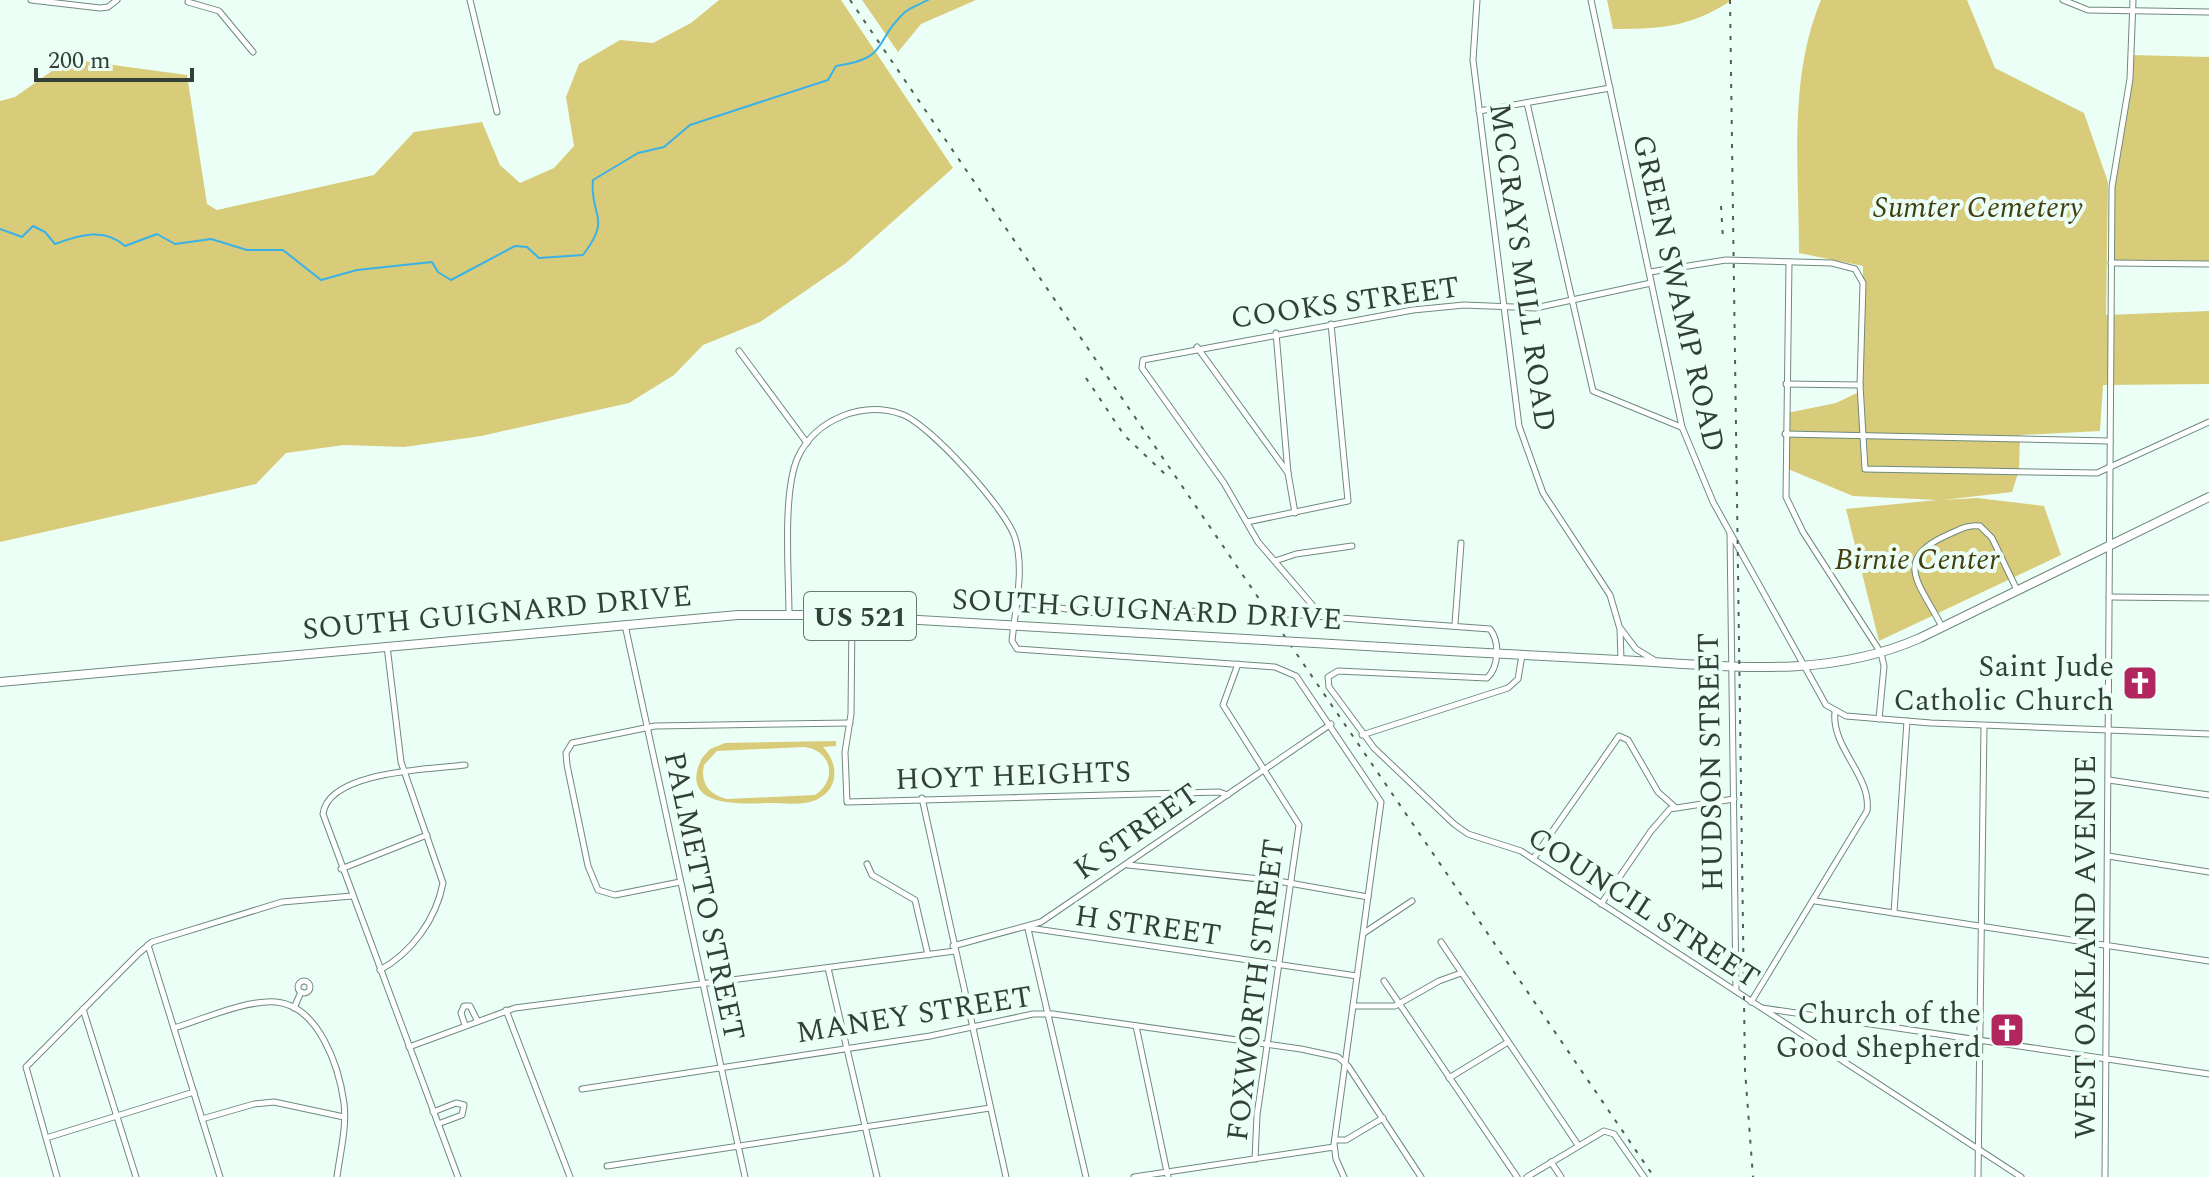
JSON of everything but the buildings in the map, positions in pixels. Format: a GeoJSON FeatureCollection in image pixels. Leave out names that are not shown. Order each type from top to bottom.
{"type":"FeatureCollection","features":[{"type":"Feature","properties":{"kind":"highway","name":"SOUTH GUIGNARD DRIVE"},"geometry":{"type":"LineString","coordinates":[[0,682],[625,624],[789,615],[852,616],[1730,666],[1805,667],[1881,653],[1942,627],[2209,497]]}},
{"type":"Feature","properties":{"kind":"street"},"geometry":{"type":"LineString","coordinates":[[31,0],[100,8],[108,7],[117,0]]}},
{"type":"Feature","properties":{"kind":"street"},"geometry":{"type":"LineString","coordinates":[[470,0],[497,112]]}},
{"type":"Feature","properties":{"kind":"street","name":"MCCRAYS MILL ROAD"},"geometry":{"type":"LineString","coordinates":[[1477,0],[1473,60],[1515,409],[1529,460],[1558,519],[1610,595],[1620,629],[1621,660]]}},
{"type":"Feature","properties":{"kind":"street","name":"GREEN SWAMP ROAD"},"geometry":{"type":"LineString","coordinates":[[1591,0],[1682,427],[1704,483],[1730,532],[1819,696],[1835,712]]}},
{"type":"Feature","properties":{"kind":"street"},"geometry":{"type":"LineString","coordinates":[[2063,0],[2079,9],[2209,12]]}},
{"type":"Feature","properties":{"kind":"street","name":"WEST OAKLAND AVENUE"},"geometry":{"type":"LineString","coordinates":[[2105,1177],[2113,167],[2130,79],[2133,0]]}},
{"type":"Feature","properties":{"kind":"street"},"geometry":{"type":"LineString","coordinates":[[188,2],[210,3],[226,16],[253,52]]}},
{"type":"Feature","properties":{"kind":"street"},"geometry":{"type":"LineString","coordinates":[[1479,111],[1610,88]]}},
{"type":"Feature","properties":{"kind":"street"},"geometry":{"type":"LineString","coordinates":[[1527,103],[1593,391],[1682,427]]}},
{"type":"Feature","properties":{"kind":"street"},"geometry":{"type":"LineString","coordinates":[[1650,272],[1726,260],[1840,264],[1858,271],[1863,283],[1860,385],[1862,468],[2063,475],[2110,469],[2209,422]]}},
{"type":"Feature","properties":{"kind":"street"},"geometry":{"type":"LineString","coordinates":[[1789,262],[1785,492],[1791,513],[1881,653],[1884,666],[1879,719]]}},
{"type":"Feature","properties":{"kind":"street"},"geometry":{"type":"LineString","coordinates":[[2111,263],[2209,264]]}},
{"type":"Feature","properties":{"kind":"street","name":"COOKS STREET"},"geometry":{"type":"LineString","coordinates":[[1247,522],[1142,363],[1155,356],[1197,347],[1443,306],[1535,308],[1651,283]]}},
{"type":"Feature","properties":{"kind":"street"},"geometry":{"type":"LineString","coordinates":[[1316,616],[1314,607],[1247,522],[1348,501],[1331,324]]}},
{"type":"Feature","properties":{"kind":"street"},"geometry":{"type":"LineString","coordinates":[[1276,333],[1288,473],[1295,513]]}},
{"type":"Feature","properties":{"kind":"street"},"geometry":{"type":"LineString","coordinates":[[1197,347],[1288,473]]}},
{"type":"Feature","properties":{"kind":"street"},"geometry":{"type":"LineString","coordinates":[[739,351],[807,443]]}},
{"type":"Feature","properties":{"kind":"street"},"geometry":{"type":"LineString","coordinates":[[1786,384],[1860,385]]}},
{"type":"Feature","properties":{"kind":"street"},"geometry":{"type":"LineString","coordinates":[[789,615],[793,471],[807,443],[823,427],[849,412],[885,412],[911,419],[1005,514],[1018,553],[1014,645],[1026,652],[1275,667],[1292,672],[1304,683],[1381,802],[1335,1144],[1344,1177]]}},
{"type":"Feature","properties":{"kind":"street"},"geometry":{"type":"LineString","coordinates":[[1785,434],[2110,441]]}},
{"type":"Feature","properties":{"kind":"street"},"geometry":{"type":"LineString","coordinates":[[1942,627],[1914,567],[1916,555],[1925,546],[1968,526],[1980,526],[1992,538],[2017,590]]}},
{"type":"Feature","properties":{"kind":"street","name":"HUDSON STREET"},"geometry":{"type":"LineString","coordinates":[[1730,532],[1736,992]]}},
{"type":"Feature","properties":{"kind":"street"},"geometry":{"type":"LineString","coordinates":[[1455,624],[1461,543]]}},
{"type":"Feature","properties":{"kind":"street"},"geometry":{"type":"LineString","coordinates":[[1275,561],[1307,551],[1352,546]]}},
{"type":"Feature","properties":{"kind":"street"},"geometry":{"type":"LineString","coordinates":[[2109,597],[2209,598]]}},
{"type":"Feature","properties":{"kind":"street"},"geometry":{"type":"LineString","coordinates":[[1016,602],[1106,614],[1209,611]]}},
{"type":"Feature","properties":{"kind":"street"},"geometry":{"type":"LineString","coordinates":[[1286,614],[1455,624],[1490,629],[1496,639],[1496,654]]}},
{"type":"Feature","properties":{"kind":"street"},"geometry":{"type":"LineString","coordinates":[[680,882],[615,895],[604,893],[596,887],[588,866],[567,765],[567,749],[575,742],[645,728],[850,723],[852,616]]}},
{"type":"Feature","properties":{"kind":"street","name":"PALMETTO STREET"},"geometry":{"type":"LineString","coordinates":[[625,624],[645,728],[745,1177]]}},
{"type":"Feature","properties":{"kind":"street"},"geometry":{"type":"LineString","coordinates":[[1620,629],[1636,649],[1656,662]]}},
{"type":"Feature","properties":{"kind":"street"},"geometry":{"type":"LineString","coordinates":[[380,970],[409,951],[440,896],[441,872],[404,772],[396,734],[387,646]]}},
{"type":"Feature","properties":{"kind":"street","name":"COUNCIL STREET"},"geometry":{"type":"LineString","coordinates":[[1496,654],[1494,671],[1484,679],[1338,671],[1328,677],[1329,687],[1362,735],[1464,832],[1517,848],[2021,1177]]}},
{"type":"Feature","properties":{"kind":"street"},"geometry":{"type":"LineString","coordinates":[[1362,735],[1508,688],[1518,679],[1522,655]]}},
{"type":"Feature","properties":{"kind":"street","name":"FOXWORTH STREET"},"geometry":{"type":"LineString","coordinates":[[1238,664],[1223,705],[1298,820],[1255,1159]]}},
{"type":"Feature","properties":{"kind":"street"},"geometry":{"type":"LineString","coordinates":[[1751,1002],[1856,836],[1868,806],[1836,731],[1835,712],[1879,719],[1984,726],[2209,734]]}},
{"type":"Feature","properties":{"kind":"street"},"geometry":{"type":"LineString","coordinates":[[1894,913],[1907,721]]}},
{"type":"Feature","properties":{"kind":"street","name":"HOYT HEIGHTS"},"geometry":{"type":"LineString","coordinates":[[850,723],[845,752],[847,802],[1219,792],[1228,795]]}},
{"type":"Feature","properties":{"kind":"street","name":"K STREET"},"geometry":{"type":"LineString","coordinates":[[477,1020],[506,1010],[928,955],[1028,928],[1127,865],[1331,724]]}},
{"type":"Feature","properties":{"kind":"street"},"geometry":{"type":"LineString","coordinates":[[1978,1177],[1981,1150],[1984,726]]}},
{"type":"Feature","properties":{"kind":"street"},"geometry":{"type":"LineString","coordinates":[[1533,859],[1619,736],[1628,740],[1658,792],[1675,807]]}},
{"type":"Feature","properties":{"kind":"street"},"geometry":{"type":"LineString","coordinates":[[458,1177],[341,869],[325,824],[325,804],[352,784],[404,772],[465,765]]}},
{"type":"Feature","properties":{"kind":"street"},"geometry":{"type":"LineString","coordinates":[[2109,780],[2209,795]]}},
{"type":"Feature","properties":{"kind":"street"},"geometry":{"type":"LineString","coordinates":[[922,798],[1006,1177]]}},
{"type":"Feature","properties":{"kind":"street"},"geometry":{"type":"LineString","coordinates":[[1601,904],[1657,821],[1675,807],[1734,799]]}},
{"type":"Feature","properties":{"kind":"street"},"geometry":{"type":"LineString","coordinates":[[341,869],[427,835]]}},
{"type":"Feature","properties":{"kind":"street"},"geometry":{"type":"LineString","coordinates":[[2108,856],[2209,872]]}},
{"type":"Feature","properties":{"kind":"street"},"geometry":{"type":"LineString","coordinates":[[867,864],[872,875],[915,900],[928,955]]}},
{"type":"Feature","properties":{"kind":"street"},"geometry":{"type":"LineString","coordinates":[[1127,865],[1292,884],[1368,897]]}},
{"type":"Feature","properties":{"kind":"street"},"geometry":{"type":"LineString","coordinates":[[57,1177],[26,1067],[148,945],[284,901],[352,896]]}},
{"type":"Feature","properties":{"kind":"street"},"geometry":{"type":"LineString","coordinates":[[1363,933],[1412,901]]}},
{"type":"Feature","properties":{"kind":"street"},"geometry":{"type":"LineString","coordinates":[[1815,901],[2209,961]]}},
{"type":"Feature","properties":{"kind":"street"},"geometry":{"type":"LineString","coordinates":[[1028,928],[1086,1177]]}},
{"type":"Feature","properties":{"kind":"street","name":"H STREET"},"geometry":{"type":"LineString","coordinates":[[1028,928],[1063,936],[1357,976]]}},
{"type":"Feature","properties":{"kind":"street"},"geometry":{"type":"LineString","coordinates":[[1441,942],[1578,1145]]}},
{"type":"Feature","properties":{"kind":"street"},"geometry":{"type":"LineString","coordinates":[[148,945],[220,1177]]}},
{"type":"Feature","properties":{"kind":"street"},"geometry":{"type":"LineString","coordinates":[[828,968],[877,1177]]}},
{"type":"Feature","properties":{"kind":"street"},"geometry":{"type":"LineString","coordinates":[[1353,1006],[1400,1004],[1445,977],[1461,973]]}},
{"type":"Feature","properties":{"kind":"street"},"geometry":{"type":"LineString","coordinates":[[1384,981],[1517,1177]]}},
{"type":"Feature","properties":{"kind":"street"},"geometry":{"type":"LineString","coordinates":[[294,1008],[301,992]]}},
{"type":"Feature","properties":{"kind":"street"},"geometry":{"type":"LineString","coordinates":[[174,1028],[275,1002],[294,1008],[314,1024],[323,1037],[343,1100],[337,1177]]}},
{"type":"Feature","properties":{"kind":"street"},"geometry":{"type":"LineString","coordinates":[[409,1047],[465,1025],[477,1020],[470,1006],[464,1006],[461,1013],[465,1025]]}},
{"type":"Feature","properties":{"kind":"street"},"geometry":{"type":"LineString","coordinates":[[1761,1008],[2209,1074]]}},
{"type":"Feature","properties":{"kind":"street"},"geometry":{"type":"LineString","coordinates":[[83,1009],[136,1177]]}},
{"type":"Feature","properties":{"kind":"street"},"geometry":{"type":"LineString","coordinates":[[506,1010],[570,1177]]}},
{"type":"Feature","properties":{"kind":"street","name":"MANEY STREET"},"geometry":{"type":"LineString","coordinates":[[582,1089],[1049,1014],[1329,1054],[1345,1063]]}},
{"type":"Feature","properties":{"kind":"street"},"geometry":{"type":"LineString","coordinates":[[1136,1026],[1168,1174]]}},
{"type":"Feature","properties":{"kind":"street"},"geometry":{"type":"LineString","coordinates":[[1449,1078],[1508,1042]]}},
{"type":"Feature","properties":{"kind":"street"},"geometry":{"type":"LineString","coordinates":[[1345,1063],[1421,1177]]}},
{"type":"Feature","properties":{"kind":"street"},"geometry":{"type":"LineString","coordinates":[[46,1138],[194,1092]]}},
{"type":"Feature","properties":{"kind":"street"},"geometry":{"type":"LineString","coordinates":[[202,1119],[263,1103],[344,1117]]}},
{"type":"Feature","properties":{"kind":"street"},"geometry":{"type":"LineString","coordinates":[[433,1112],[456,1103],[464,1105],[462,1115],[438,1124]]}},
{"type":"Feature","properties":{"kind":"street"},"geometry":{"type":"LineString","coordinates":[[607,1166],[990,1108]]}},
{"type":"Feature","properties":{"kind":"street"},"geometry":{"type":"LineString","coordinates":[[1134,1177],[1168,1174],[1335,1144],[1383,1118]]}},
{"type":"Feature","properties":{"kind":"street"},"geometry":{"type":"LineString","coordinates":[[1527,1177],[1602,1131],[1611,1132],[1644,1177]]}},
{"type":"Feature","properties":{"kind":"street"},"geometry":{"type":"LineString","coordinates":[[1551,1162],[1561,1177]]}},
{"type":"Feature","properties":{"kind":"green space"},"geometry":{"type":"Polygon","coordinates":[[[719,0],[841,0],[953,168],[846,263],[760,322],[703,345],[674,375],[629,403],[481,436],[404,447],[344,445],[286,453],[256,484],[0,542],[0,101],[15,97],[69,59],[187,75],[207,204],[217,210],[374,175],[414,132],[482,122],[500,165],[520,183],[554,168],[574,146],[566,97],[579,64],[620,40],[653,43],[691,23],[719,0]]]}},
{"type":"Feature","properties":{"kind":"green space"},"geometry":{"type":"Polygon","coordinates":[[[862,0],[976,0],[921,24],[898,52],[862,0]]]}},
{"type":"Feature","properties":{"kind":"green space"},"geometry":{"type":"Polygon","coordinates":[[[1607,0],[1732,0],[1703,16],[1675,25],[1613,29],[1607,0]]]}},
{"type":"Feature","properties":{"kind":"green space","name":"Sumter Cemetery"},"geometry":{"type":"Polygon","coordinates":[[[1821,0],[1967,0],[1995,68],[2084,113],[2108,182],[2106,315],[2209,311],[2209,384],[2103,385],[2100,431],[2020,435],[2019,470],[2012,492],[1943,500],[1977,498],[2044,506],[2061,555],[1879,641],[1846,509],[1937,500],[1853,496],[1788,469],[1787,413],[1836,403],[1863,390],[1863,266],[1799,253],[1797,157],[1800,93],[1811,30],[1821,0]]]}},
{"type":"Feature","properties":{"kind":"green space"},"geometry":{"type":"Polygon","coordinates":[[[2131,55],[2209,57],[2209,264],[2111,263],[2113,167],[2131,55]]]}},
{"type":"Feature","properties":{"kind":"green space"},"geometry":{"type":"Polygon","coordinates":[[[836,741],[836,746],[823,747],[834,767],[833,782],[825,794],[807,803],[715,800],[698,786],[697,774],[702,758],[710,749],[725,743],[836,741]],[[813,749],[717,751],[704,765],[703,777],[711,791],[727,799],[815,795],[827,782],[829,766],[813,749]]]}},
{"type":"Feature","properties":{"kind":"waterway"},"geometry":{"type":"LineString","coordinates":[[0,229],[22,237],[33,226],[45,232],[55,244],[92,234],[109,236],[125,246],[157,234],[175,244],[211,239],[247,250],[283,250],[321,280],[357,270],[432,262],[438,272],[451,280],[515,246],[527,247],[539,258],[583,255],[597,232],[593,180],[638,153],[664,147],[690,125],[828,80],[836,66],[853,63],[873,53],[905,12],[928,0]]}},
{"type":"Feature","properties":{"kind":"railway"},"geometry":{"type":"LineString","coordinates":[[850,0],[1654,1177]]}},
{"type":"Feature","properties":{"kind":"railway"},"geometry":{"type":"LineString","coordinates":[[1730,0],[1745,1070],[1753,1177]]}},
{"type":"Feature","properties":{"kind":"railway"},"geometry":{"type":"LineString","coordinates":[[1721,206],[1723,239]]}},
{"type":"Feature","properties":{"kind":"railway"},"geometry":{"type":"LineString","coordinates":[[1086,378],[1124,435],[1166,475]]}},
{"type":"Feature","properties":{"kind":"place","name":"Saint Jude Catholic Church"},"geometry":{"type":"Point","coordinates":[2140,683]}},
{"type":"Feature","properties":{"kind":"place","name":"Church of the Good Shepherd"},"geometry":{"type":"Point","coordinates":[2007,1030]}},
{"type":"Feature","properties":{"kind":"park label","name":"Birnie Center"},"geometry":{"type":"Point","coordinates":[1917,559]}}]}
